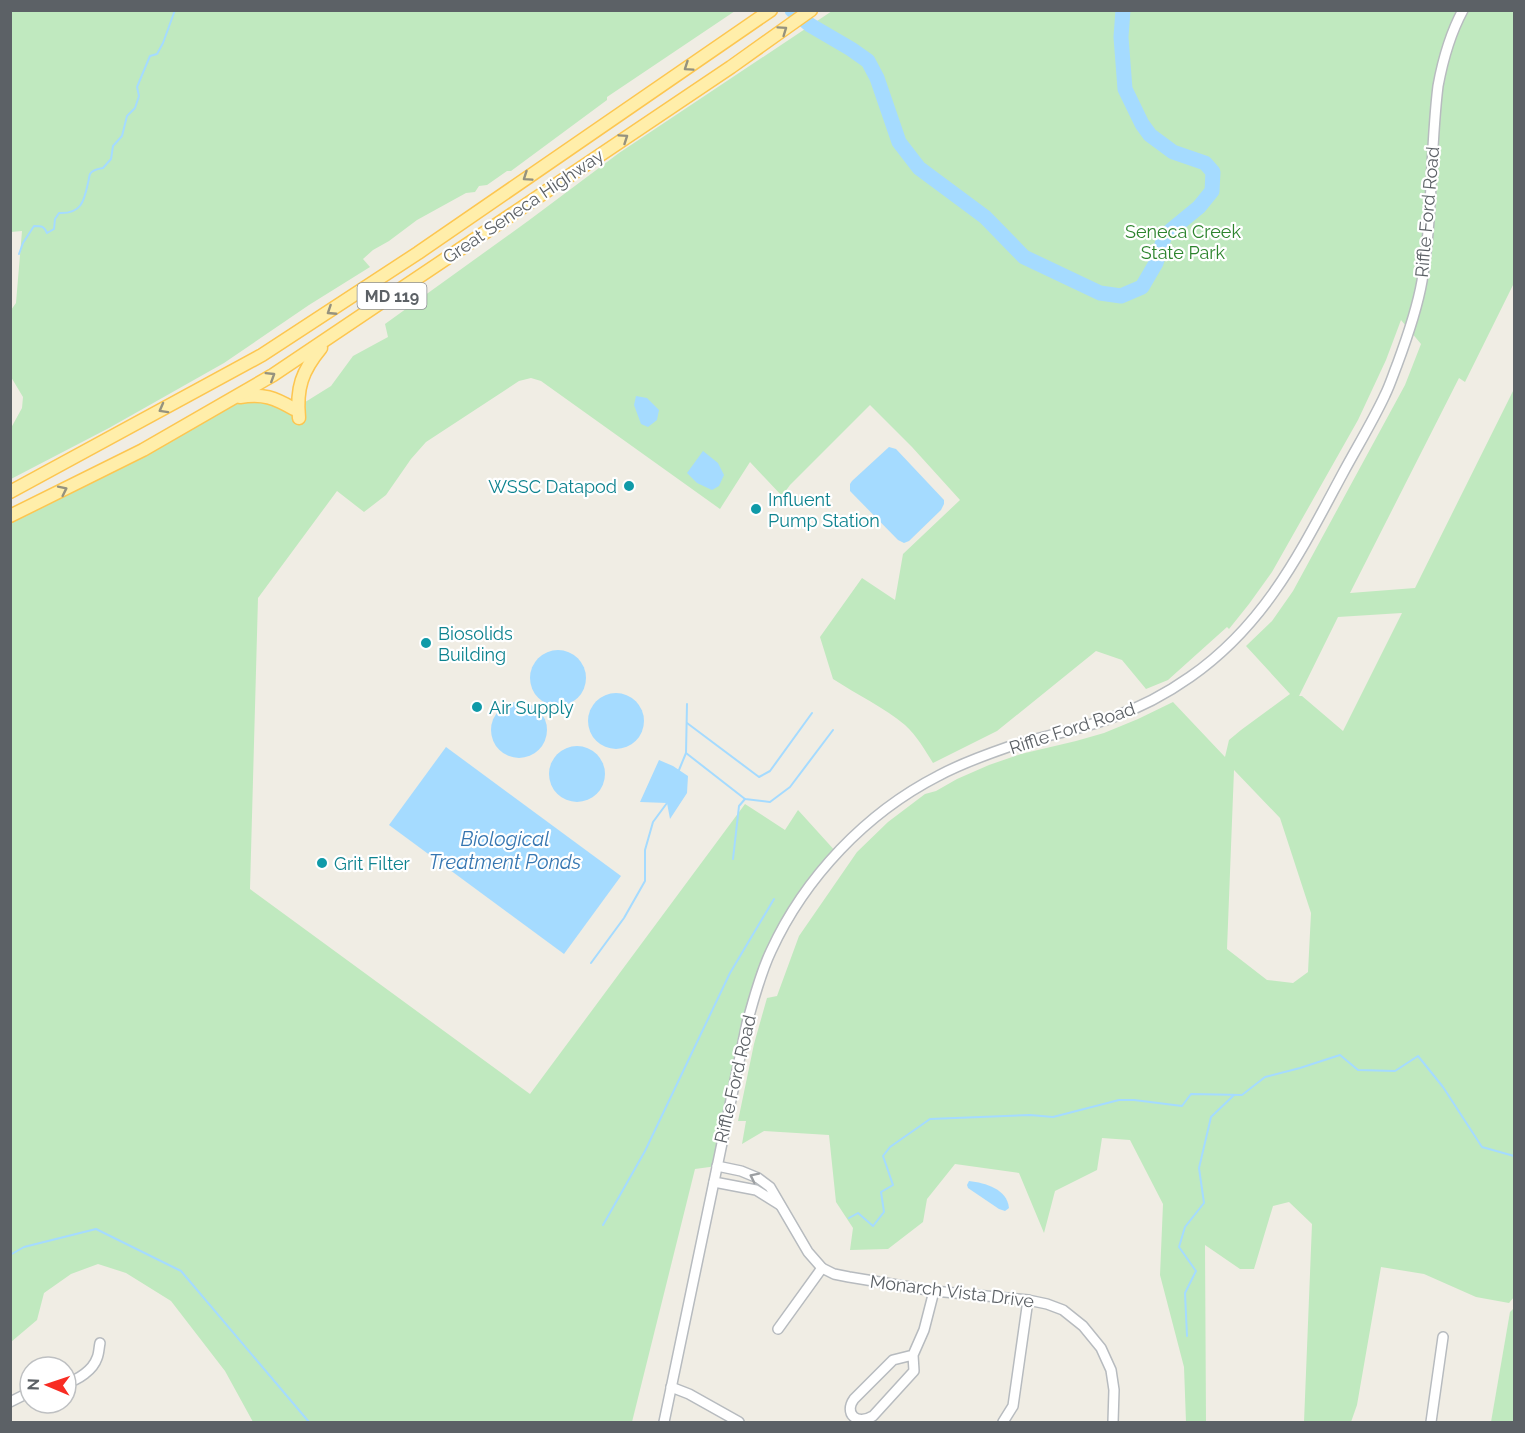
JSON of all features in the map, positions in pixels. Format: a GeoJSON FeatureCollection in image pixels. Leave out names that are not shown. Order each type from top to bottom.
{"type":"FeatureCollection","features":[{"type":"Feature","properties":{"kind":"main road","name":"Great Seneca Highway"},"geometry":{"type":"LineString","coordinates":[[10,492],[262,355],[418,253],[771,10]]}},
{"type":"Feature","properties":{"kind":"main road","name":"Great Seneca Highway"},"geometry":{"type":"LineString","coordinates":[[10,516],[143,450],[273,375],[811,10]]}},
{"type":"Feature","properties":{"kind":"main road"},"geometry":{"type":"LineString","coordinates":[[233,399],[244,396],[268,396],[278,400],[296,414],[298,393],[304,374],[328,338]]}},
{"type":"Feature","properties":{"kind":"street","name":"Riffle Ford Road"},"geometry":{"type":"LineString","coordinates":[[664,1422],[747,1023],[760,977],[771,950],[796,907],[820,873],[858,832],[878,815],[938,776],[979,758],[1110,718],[1142,705],[1169,690],[1219,655],[1246,628],[1282,582],[1386,393],[1409,334],[1422,283],[1428,240],[1437,86],[1449,41],[1463,10]]}},
{"type":"Feature","properties":{"kind":"street"},"geometry":{"type":"LineString","coordinates":[[717,1166],[741,1171],[758,1178],[770,1187],[808,1252],[822,1268],[778,1329]]}},
{"type":"Feature","properties":{"kind":"street"},"geometry":{"type":"LineString","coordinates":[[714,1182],[756,1190],[780,1205]]}},
{"type":"Feature","properties":{"kind":"street","name":"Monarch Vista Drive"},"geometry":{"type":"LineString","coordinates":[[822,1268],[834,1274],[849,1277],[934,1291],[1028,1300],[1063,1310],[1083,1326],[1101,1348],[1111,1370],[1114,1390],[1113,1422]]}},
{"type":"Feature","properties":{"kind":"street"},"geometry":{"type":"LineString","coordinates":[[913,1355],[893,1360],[854,1399],[851,1411],[854,1417],[860,1421],[873,1416],[914,1371],[913,1355],[924,1330],[934,1291]]}},
{"type":"Feature","properties":{"kind":"street"},"geometry":{"type":"LineString","coordinates":[[1003,1422],[1013,1406],[1028,1300]]}},
{"type":"Feature","properties":{"kind":"street"},"geometry":{"type":"LineString","coordinates":[[1431,1422],[1443,1337]]}},
{"type":"Feature","properties":{"kind":"street"},"geometry":{"type":"LineString","coordinates":[[78,1378],[86,1373],[97,1360],[100,1343]]}},
{"type":"Feature","properties":{"kind":"street"},"geometry":{"type":"LineString","coordinates":[[671,1387],[739,1422]]}},
{"type":"Feature","properties":{"kind":"green space"},"geometry":{"type":"Polygon","coordinates":[[[11,11],[735,11],[607,97],[607,100],[511,171],[507,171],[487,185],[479,186],[475,192],[466,193],[417,220],[373,250],[363,259],[370,267],[224,363],[109,428],[11,479],[11,428],[22,408],[23,397],[11,377],[11,310],[16,303],[22,231],[11,232],[11,11]]]}},
{"type":"Feature","properties":{"kind":"green space","name":"Seneca Creek State Park"},"geometry":{"type":"Polygon","coordinates":[[[832,11],[1514,11],[1514,283],[1465,382],[1459,378],[1350,593],[1415,588],[1514,389],[1514,1297],[1509,1303],[1476,1297],[1424,1274],[1381,1267],[1357,1405],[1351,1422],[1304,1422],[1312,1224],[1289,1202],[1273,1206],[1254,1269],[1240,1269],[1205,1245],[1206,1422],[1186,1422],[1184,1367],[1160,1275],[1163,1204],[1130,1140],[1102,1138],[1097,1170],[1055,1191],[1044,1233],[1019,1173],[955,1164],[927,1199],[923,1222],[888,1249],[850,1250],[853,1228],[836,1202],[829,1135],[764,1131],[742,1144],[746,1121],[738,1121],[754,1044],[767,998],[777,996],[799,936],[857,852],[888,822],[925,794],[936,791],[989,765],[1021,754],[1104,733],[1173,702],[1225,757],[1229,740],[1290,694],[1246,646],[1272,621],[1293,591],[1405,385],[1421,344],[1401,320],[1386,360],[1358,420],[1272,572],[1229,629],[1227,627],[1168,680],[1146,689],[1122,660],[1096,651],[997,731],[933,763],[917,738],[905,725],[833,679],[820,637],[862,578],[895,600],[903,554],[960,500],[870,405],[790,485],[782,496],[750,462],[720,509],[541,381],[531,378],[519,381],[426,442],[386,495],[364,512],[337,491],[258,598],[250,889],[530,1094],[745,804],[785,830],[798,810],[837,853],[802,898],[761,977],[717,1166],[695,1169],[632,1422],[253,1422],[225,1371],[171,1301],[126,1273],[98,1264],[71,1274],[44,1293],[37,1320],[11,1342],[11,514],[233,399],[259,396],[294,409],[331,386],[353,356],[388,337],[385,324],[619,153],[832,11]],[[1402,613],[1338,617],[1299,696],[1302,696],[1343,731],[1402,613]],[[1234,770],[1227,949],[1267,980],[1293,983],[1308,972],[1311,913],[1280,818],[1234,770]]]}},
{"type":"Feature","properties":{"kind":"green space"},"geometry":{"type":"Polygon","coordinates":[[[1514,1308],[1514,1422],[1491,1422],[1510,1312],[1514,1308]]]}},
{"type":"Feature","properties":{"kind":"water"},"geometry":{"type":"Polygon","coordinates":[[[636,396],[647,398],[659,410],[657,420],[648,427],[641,424],[634,405],[636,396]]]}},
{"type":"Feature","properties":{"kind":"water"},"geometry":{"type":"Polygon","coordinates":[[[889,447],[896,449],[944,500],[941,510],[909,541],[904,543],[898,540],[850,491],[852,481],[889,447]]]}},
{"type":"Feature","properties":{"kind":"water"},"geometry":{"type":"Polygon","coordinates":[[[703,451],[718,463],[724,475],[719,486],[712,490],[697,483],[687,473],[703,451]]]}},
{"type":"Feature","properties":{"kind":"water"},"geometry":{"type":"Polygon","coordinates":[[[558,650],[573,655],[581,663],[586,678],[581,693],[573,701],[558,706],[543,701],[535,693],[530,678],[535,663],[543,655],[558,650]]]}},
{"type":"Feature","properties":{"kind":"water"},"geometry":{"type":"Polygon","coordinates":[[[616,693],[631,698],[639,706],[644,721],[639,736],[631,744],[616,749],[601,744],[593,736],[588,721],[593,706],[601,698],[616,693]]]}},
{"type":"Feature","properties":{"kind":"water"},"geometry":{"type":"Polygon","coordinates":[[[519,702],[534,707],[542,715],[547,730],[542,745],[534,753],[519,758],[504,753],[496,745],[491,730],[496,715],[504,707],[519,702]]]}},
{"type":"Feature","properties":{"kind":"water"},"geometry":{"type":"Polygon","coordinates":[[[577,746],[592,751],[600,759],[605,774],[600,789],[592,797],[577,802],[562,797],[554,789],[549,774],[554,759],[562,751],[577,746]]]}},
{"type":"Feature","properties":{"kind":"water","name":"Biological Treatment Ponds"},"geometry":{"type":"Polygon","coordinates":[[[446,747],[621,876],[564,954],[389,825],[446,747]]]}},
{"type":"Feature","properties":{"kind":"water"},"geometry":{"type":"Polygon","coordinates":[[[659,760],[688,776],[687,793],[670,819],[667,803],[640,802],[659,760]]]}},
{"type":"Feature","properties":{"kind":"water"},"geometry":{"type":"Polygon","coordinates":[[[969,1181],[995,1188],[1004,1196],[1009,1208],[1005,1211],[999,1209],[968,1188],[969,1181]]]}},
{"type":"Feature","properties":{"kind":"waterway"},"geometry":{"type":"LineString","coordinates":[[19,254],[34,226],[42,227],[47,233],[54,229],[55,219],[59,213],[66,213],[80,206],[90,174],[94,170],[103,168],[111,159],[113,146],[122,136],[127,116],[135,108],[139,96],[137,87],[150,56],[157,54],[163,43],[175,10]]}},
{"type":"Feature","properties":{"kind":"waterway"},"geometry":{"type":"LineString","coordinates":[[792,10],[810,25],[868,61],[877,78],[899,142],[919,168],[985,217],[1024,257],[1100,293],[1121,296],[1142,287],[1156,263],[1165,235],[1199,207],[1212,191],[1213,172],[1205,163],[1173,152],[1150,135],[1142,124],[1125,89],[1121,37],[1123,10]]}},
{"type":"Feature","properties":{"kind":"waterway"},"geometry":{"type":"LineString","coordinates":[[679,770],[686,753],[687,704]]}},
{"type":"Feature","properties":{"kind":"waterway"},"geometry":{"type":"LineString","coordinates":[[687,723],[759,777],[770,771],[812,713]]}},
{"type":"Feature","properties":{"kind":"waterway"},"geometry":{"type":"LineString","coordinates":[[686,753],[745,799],[770,802],[790,787],[833,730]]}},
{"type":"Feature","properties":{"kind":"waterway"},"geometry":{"type":"LineString","coordinates":[[733,859],[739,806],[745,799]]}},
{"type":"Feature","properties":{"kind":"waterway"},"geometry":{"type":"LineString","coordinates":[[591,963],[624,918],[645,881],[645,850],[653,822],[667,803]]}},
{"type":"Feature","properties":{"kind":"waterway"},"geometry":{"type":"LineString","coordinates":[[603,1225],[645,1151],[730,973],[774,899]]}},
{"type":"Feature","properties":{"kind":"waterway"},"geometry":{"type":"LineString","coordinates":[[849,1218],[858,1213],[873,1226],[884,1212],[881,1192],[893,1185],[883,1156],[890,1147],[930,1119],[1030,1115],[1053,1117],[1119,1100],[1182,1106],[1191,1094],[1242,1095],[1265,1077],[1340,1055],[1358,1070],[1395,1071],[1418,1056],[1443,1087],[1482,1147],[1514,1156]]}},
{"type":"Feature","properties":{"kind":"waterway"},"geometry":{"type":"LineString","coordinates":[[1187,1336],[1185,1293],[1196,1271],[1179,1247],[1185,1227],[1204,1203],[1199,1168],[1211,1117],[1234,1095]]}},
{"type":"Feature","properties":{"kind":"waterway"},"geometry":{"type":"LineString","coordinates":[[10,1255],[24,1247],[96,1229],[181,1271],[309,1422]]}},
{"type":"Feature","properties":{"kind":"place","name":"WSSC Datapod"},"geometry":{"type":"Point","coordinates":[629,486]}},
{"type":"Feature","properties":{"kind":"place","name":"Influent Pump Station"},"geometry":{"type":"Point","coordinates":[756,509]}},
{"type":"Feature","properties":{"kind":"place","name":"Biosolids Building"},"geometry":{"type":"Point","coordinates":[426,643]}},
{"type":"Feature","properties":{"kind":"place","name":"Air Supply"},"geometry":{"type":"Point","coordinates":[477,707]}},
{"type":"Feature","properties":{"kind":"place","name":"Grit Filter"},"geometry":{"type":"Point","coordinates":[322,863]}}]}
